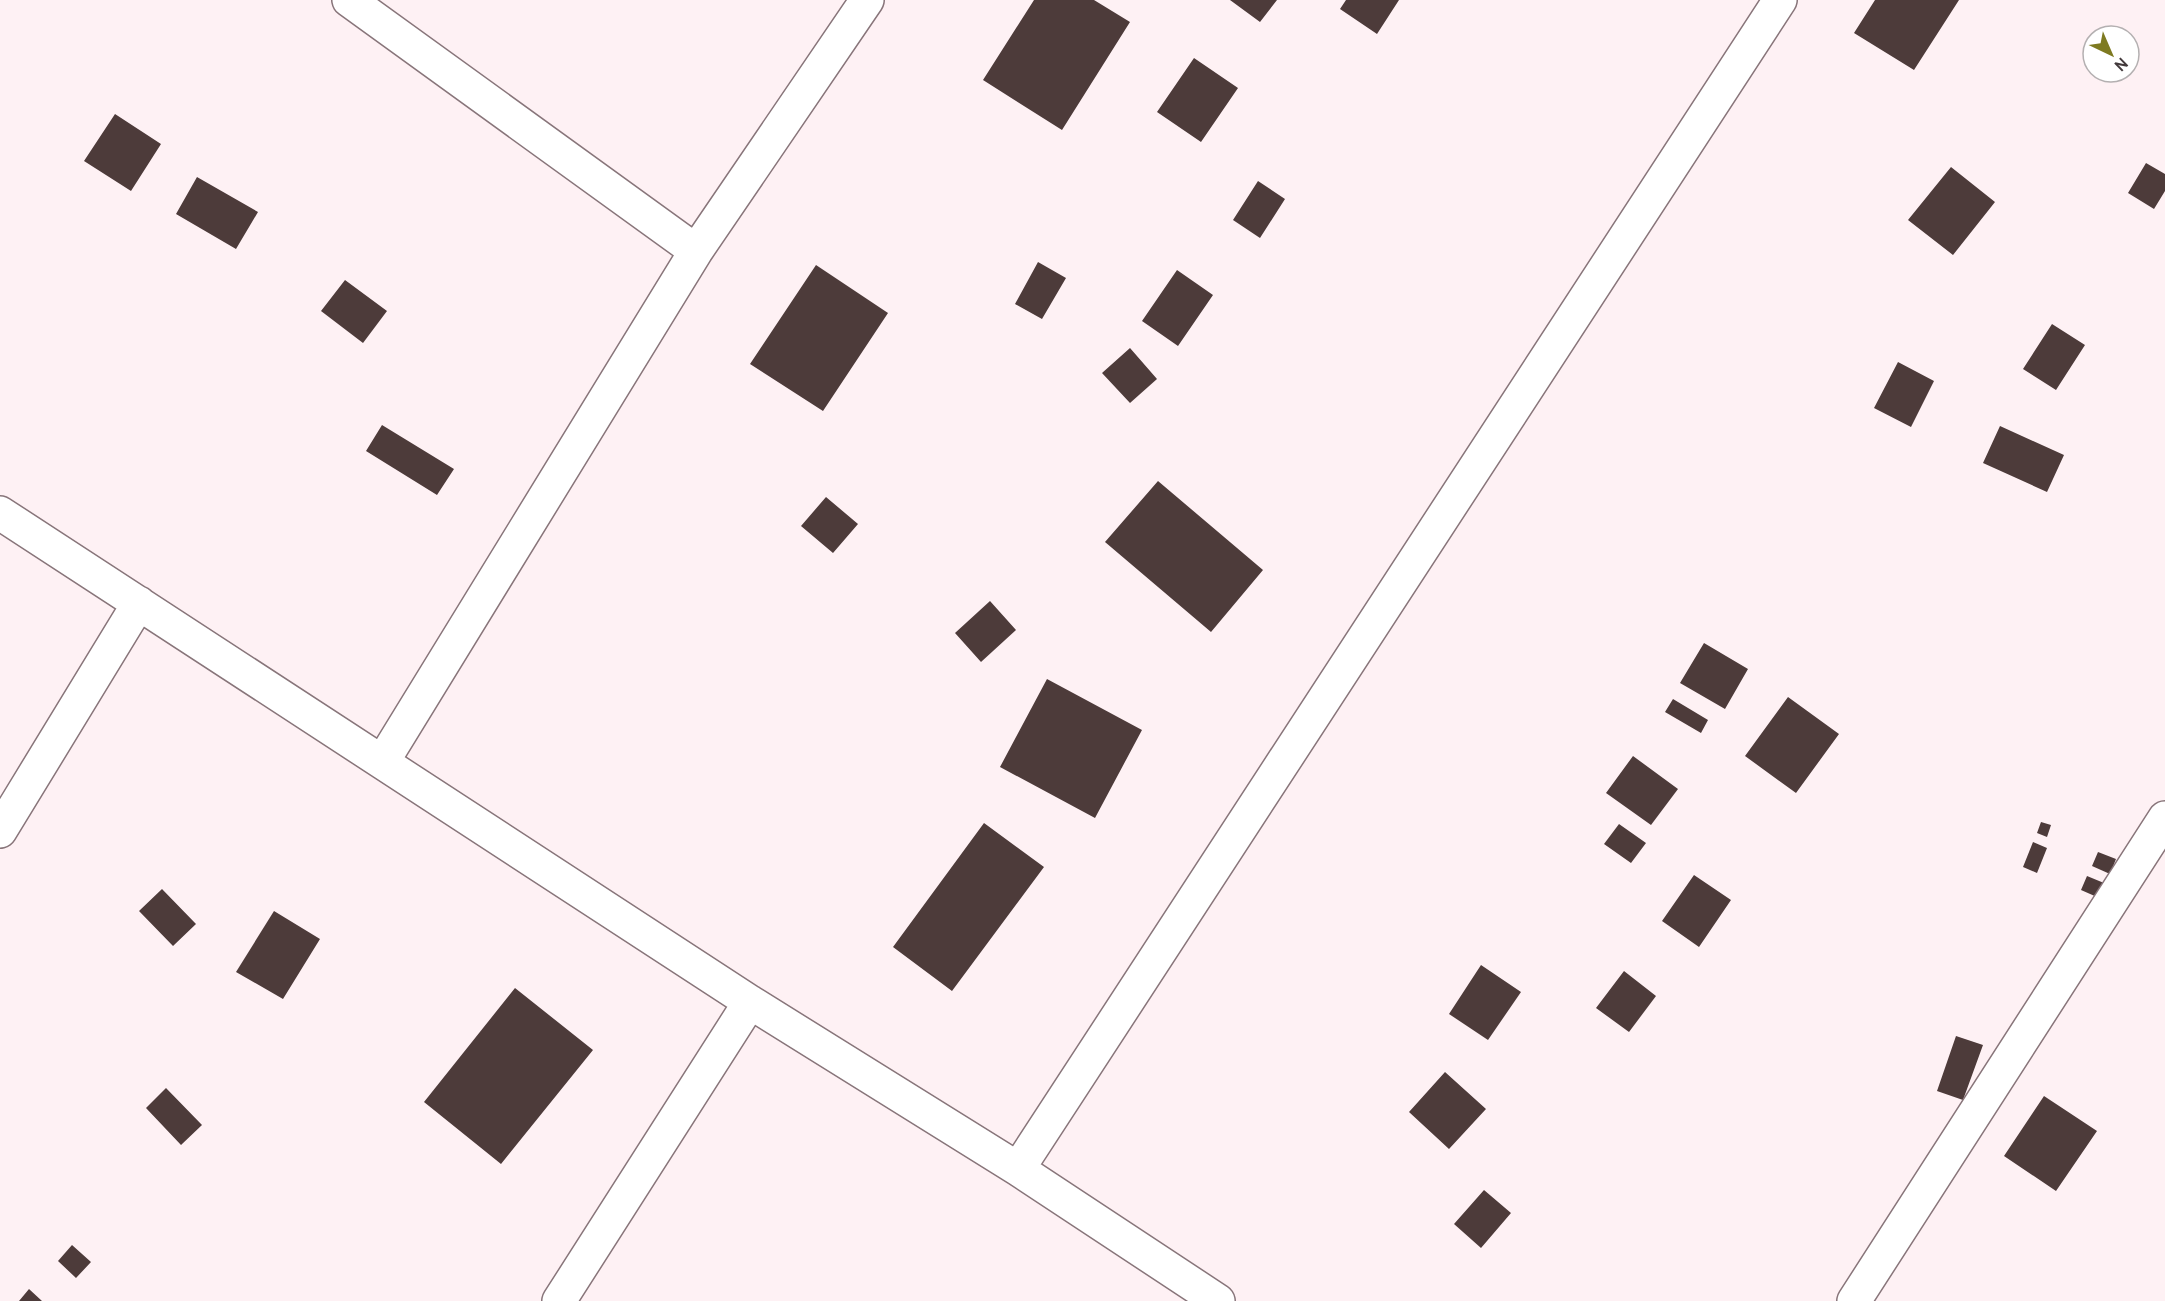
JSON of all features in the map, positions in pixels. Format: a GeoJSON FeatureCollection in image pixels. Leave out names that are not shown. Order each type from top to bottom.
{"type":"FeatureCollection","features":[{"type":"Feature","properties":{"kind":"street"},"geometry":{"type":"LineString","coordinates":[[349,0],[696,251]]}},
{"type":"Feature","properties":{"kind":"street"},"geometry":{"type":"LineString","coordinates":[[383,761],[696,251],[867,0]]}},
{"type":"Feature","properties":{"kind":"street"},"geometry":{"type":"LineString","coordinates":[[1018,1169],[1780,0]]}},
{"type":"Feature","properties":{"kind":"street"},"geometry":{"type":"LineString","coordinates":[[0,513],[750,1002],[1018,1169],[1218,1301]]}},
{"type":"Feature","properties":{"kind":"street"},"geometry":{"type":"LineString","coordinates":[[0,831],[139,603]]}},
{"type":"Feature","properties":{"kind":"street"},"geometry":{"type":"LineString","coordinates":[[1854,1301],[2165,818]]}},
{"type":"Feature","properties":{"kind":"street"},"geometry":{"type":"LineString","coordinates":[[559,1301],[750,1002]]}},
{"type":"Feature","properties":{"kind":"building"},"geometry":{"type":"Polygon","coordinates":[[[1034,0],[1094,0],[1130,22],[1062,130],[983,80],[1034,0]]]}},
{"type":"Feature","properties":{"kind":"building"},"geometry":{"type":"Polygon","coordinates":[[[1230,0],[1277,0],[1260,22],[1230,0]]]}},
{"type":"Feature","properties":{"kind":"building"},"geometry":{"type":"Polygon","coordinates":[[[1346,0],[1399,0],[1377,34],[1340,9],[1346,0]]]}},
{"type":"Feature","properties":{"kind":"building"},"geometry":{"type":"Polygon","coordinates":[[[1875,0],[1959,0],[1914,70],[1854,33],[1875,0]]]}},
{"type":"Feature","properties":{"kind":"building"},"geometry":{"type":"Polygon","coordinates":[[[1194,58],[1238,88],[1201,142],[1157,112],[1194,58]]]}},
{"type":"Feature","properties":{"kind":"building"},"geometry":{"type":"Polygon","coordinates":[[[115,114],[161,144],[131,191],[84,161],[115,114]]]}},
{"type":"Feature","properties":{"kind":"building"},"geometry":{"type":"Polygon","coordinates":[[[2146,163],[2165,174],[2165,191],[2154,209],[2128,193],[2146,163]]]}},
{"type":"Feature","properties":{"kind":"building"},"geometry":{"type":"Polygon","coordinates":[[[1951,167],[1995,202],[1953,255],[1908,220],[1951,167]]]}},
{"type":"Feature","properties":{"kind":"building"},"geometry":{"type":"Polygon","coordinates":[[[197,177],[258,212],[236,249],[176,214],[197,177]]]}},
{"type":"Feature","properties":{"kind":"building"},"geometry":{"type":"Polygon","coordinates":[[[1258,181],[1285,199],[1260,238],[1233,220],[1258,181]]]}},
{"type":"Feature","properties":{"kind":"building"},"geometry":{"type":"Polygon","coordinates":[[[1038,262],[1066,278],[1042,319],[1015,304],[1038,262]]]}},
{"type":"Feature","properties":{"kind":"building"},"geometry":{"type":"Polygon","coordinates":[[[816,265],[888,313],[823,411],[750,364],[816,265]]]}},
{"type":"Feature","properties":{"kind":"building"},"geometry":{"type":"Polygon","coordinates":[[[1177,270],[1213,295],[1178,346],[1142,321],[1177,270]]]}},
{"type":"Feature","properties":{"kind":"building"},"geometry":{"type":"Polygon","coordinates":[[[345,280],[387,311],[363,343],[321,311],[345,280]]]}},
{"type":"Feature","properties":{"kind":"building"},"geometry":{"type":"Polygon","coordinates":[[[2052,324],[2085,345],[2056,390],[2023,369],[2052,324]]]}},
{"type":"Feature","properties":{"kind":"building"},"geometry":{"type":"Polygon","coordinates":[[[1130,348],[1157,379],[1130,403],[1102,373],[1130,348]]]}},
{"type":"Feature","properties":{"kind":"building"},"geometry":{"type":"Polygon","coordinates":[[[1898,362],[1934,381],[1911,427],[1874,408],[1898,362]]]}},
{"type":"Feature","properties":{"kind":"building"},"geometry":{"type":"Polygon","coordinates":[[[382,425],[454,469],[437,495],[366,451],[382,425]]]}},
{"type":"Feature","properties":{"kind":"building"},"geometry":{"type":"Polygon","coordinates":[[[2000,426],[2064,455],[2047,492],[1983,463],[2000,426]]]}},
{"type":"Feature","properties":{"kind":"building"},"geometry":{"type":"Polygon","coordinates":[[[1158,481],[1263,570],[1211,632],[1105,542],[1158,481]]]}},
{"type":"Feature","properties":{"kind":"building"},"geometry":{"type":"Polygon","coordinates":[[[826,497],[858,524],[833,553],[801,526],[826,497]]]}},
{"type":"Feature","properties":{"kind":"building"},"geometry":{"type":"Polygon","coordinates":[[[990,601],[1016,630],[981,662],[955,633],[990,601]]]}},
{"type":"Feature","properties":{"kind":"building"},"geometry":{"type":"Polygon","coordinates":[[[1704,643],[1748,669],[1725,709],[1680,683],[1704,643]]]}},
{"type":"Feature","properties":{"kind":"building"},"geometry":{"type":"Polygon","coordinates":[[[1047,679],[1142,730],[1095,818],[1000,767],[1047,679]]]}},
{"type":"Feature","properties":{"kind":"building"},"geometry":{"type":"Polygon","coordinates":[[[1788,697],[1839,734],[1796,793],[1745,756],[1788,697]]]}},
{"type":"Feature","properties":{"kind":"building"},"geometry":{"type":"Polygon","coordinates":[[[1673,699],[1708,720],[1701,733],[1665,712],[1673,699]]]}},
{"type":"Feature","properties":{"kind":"building"},"geometry":{"type":"Polygon","coordinates":[[[1633,756],[1678,789],[1651,825],[1606,793],[1633,756]]]}},
{"type":"Feature","properties":{"kind":"building"},"geometry":{"type":"Polygon","coordinates":[[[2041,822],[2051,825],[2047,837],[2037,833],[2041,822]]]}},
{"type":"Feature","properties":{"kind":"building"},"geometry":{"type":"Polygon","coordinates":[[[984,823],[1044,867],[952,991],[893,947],[984,823]]]}},
{"type":"Feature","properties":{"kind":"building"},"geometry":{"type":"Polygon","coordinates":[[[1619,824],[1646,843],[1631,863],[1604,844],[1619,824]]]}},
{"type":"Feature","properties":{"kind":"building"},"geometry":{"type":"Polygon","coordinates":[[[2033,842],[2047,848],[2037,873],[2023,867],[2033,842]]]}},
{"type":"Feature","properties":{"kind":"building"},"geometry":{"type":"Polygon","coordinates":[[[2098,852],[2116,859],[2110,874],[2092,866],[2098,852]]]}},
{"type":"Feature","properties":{"kind":"building"},"geometry":{"type":"Polygon","coordinates":[[[1694,875],[1731,900],[1699,947],[1662,921],[1694,875]]]}},
{"type":"Feature","properties":{"kind":"building"},"geometry":{"type":"Polygon","coordinates":[[[2087,876],[2104,883],[2097,897],[2081,890],[2087,876]]]}},
{"type":"Feature","properties":{"kind":"building"},"geometry":{"type":"Polygon","coordinates":[[[162,889],[196,924],[173,946],[139,911],[162,889]]]}},
{"type":"Feature","properties":{"kind":"building"},"geometry":{"type":"Polygon","coordinates":[[[274,911],[320,939],[283,999],[236,972],[274,911]]]}},
{"type":"Feature","properties":{"kind":"building"},"geometry":{"type":"Polygon","coordinates":[[[1481,965],[1521,992],[1488,1040],[1449,1014],[1481,965]]]}},
{"type":"Feature","properties":{"kind":"building"},"geometry":{"type":"Polygon","coordinates":[[[1624,971],[1656,996],[1629,1032],[1596,1008],[1624,971]]]}},
{"type":"Feature","properties":{"kind":"building"},"geometry":{"type":"Polygon","coordinates":[[[515,988],[593,1050],[501,1164],[424,1102],[515,988]]]}},
{"type":"Feature","properties":{"kind":"building"},"geometry":{"type":"Polygon","coordinates":[[[1956,1036],[1983,1045],[1963,1100],[1937,1091],[1956,1036]]]}},
{"type":"Feature","properties":{"kind":"building"},"geometry":{"type":"Polygon","coordinates":[[[1445,1072],[1486,1109],[1449,1149],[1409,1112],[1445,1072]]]}},
{"type":"Feature","properties":{"kind":"building"},"geometry":{"type":"Polygon","coordinates":[[[166,1088],[202,1125],[181,1145],[146,1108],[166,1088]]]}},
{"type":"Feature","properties":{"kind":"building"},"geometry":{"type":"Polygon","coordinates":[[[2044,1096],[2097,1131],[2056,1191],[2004,1156],[2044,1096]]]}},
{"type":"Feature","properties":{"kind":"building"},"geometry":{"type":"Polygon","coordinates":[[[1484,1190],[1511,1213],[1481,1248],[1454,1224],[1484,1190]]]}},
{"type":"Feature","properties":{"kind":"building"},"geometry":{"type":"Polygon","coordinates":[[[72,1245],[91,1262],[76,1278],[58,1261],[72,1245]]]}},
{"type":"Feature","properties":{"kind":"building"},"geometry":{"type":"Polygon","coordinates":[[[29,1289],[42,1301],[19,1301],[29,1289]]]}}]}
